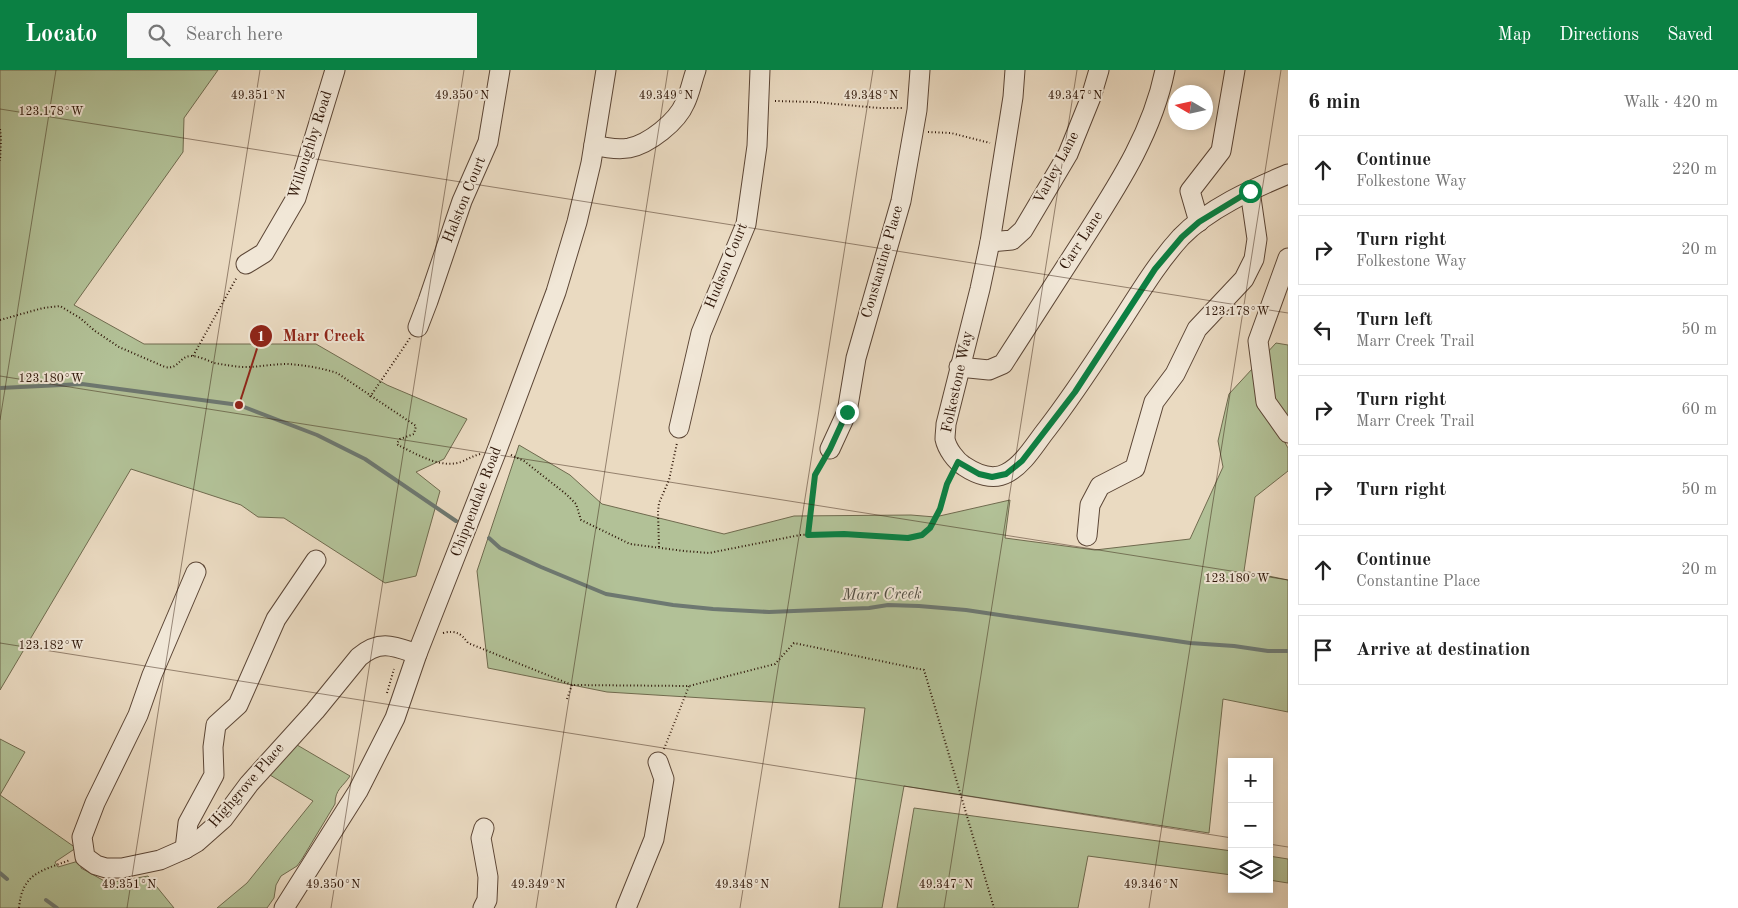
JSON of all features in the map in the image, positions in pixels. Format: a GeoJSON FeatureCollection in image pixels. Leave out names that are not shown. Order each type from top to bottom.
{"type":"FeatureCollection","features":[{"type":"Feature","properties":{"kind":"street","name":"Willoughby Road"},"geometry":{"type":"LineString","coordinates":[[246,264],[264,253],[296,198],[335,70]]}},
{"type":"Feature","properties":{"kind":"street","name":"Halston Court"},"geometry":{"type":"LineString","coordinates":[[418,326],[462,201],[488,142],[500,70]]}},
{"type":"Feature","properties":{"kind":"street","name":"Chippendale Road"},"geometry":{"type":"LineString","coordinates":[[284,908],[358,791],[395,718],[417,654],[554,300],[577,222],[594,145],[606,70]]}},
{"type":"Feature","properties":{"kind":"street"},"geometry":{"type":"LineString","coordinates":[[594,145],[611,148],[629,148],[637,146],[658,134],[673,121],[685,105],[696,70]]}},
{"type":"Feature","properties":{"kind":"street","name":"Hudson Court"},"geometry":{"type":"LineString","coordinates":[[679,428],[701,333],[746,224],[757,146],[760,70]]}},
{"type":"Feature","properties":{"kind":"street","name":"Constantine Place"},"geometry":{"type":"LineString","coordinates":[[830,449],[847,412],[856,358],[901,201],[917,110],[920,70]]}},
{"type":"Feature","properties":{"kind":"street","name":"Folkestone Way"},"geometry":{"type":"LineString","coordinates":[[958,462],[946,439],[946,424],[990,242],[1013,97],[1015,70]]}},
{"type":"Feature","properties":{"kind":"street","name":"Varley Lane"},"geometry":{"type":"LineString","coordinates":[[990,242],[1012,240],[1023,230],[1068,154],[1091,97],[1099,70]]}},
{"type":"Feature","properties":{"kind":"street","name":"Carr Lane"},"geometry":{"type":"LineString","coordinates":[[959,366],[989,370],[1002,364],[1117,187],[1144,136],[1160,93],[1164,70]]}},
{"type":"Feature","properties":{"kind":"street"},"geometry":{"type":"LineString","coordinates":[[1199,222],[1190,191],[1221,151],[1235,70]]}},
{"type":"Feature","properties":{"kind":"street"},"geometry":{"type":"LineString","coordinates":[[958,462],[979,474],[992,477],[1006,474],[1022,461],[1075,392],[1155,269],[1182,237],[1199,222],[1250,191],[1288,174]]}},
{"type":"Feature","properties":{"kind":"street"},"geometry":{"type":"LineString","coordinates":[[1087,536],[1090,505],[1100,486],[1135,468],[1154,402],[1175,374],[1197,329],[1248,273],[1254,259],[1257,238],[1250,191]]}},
{"type":"Feature","properties":{"kind":"street"},"geometry":{"type":"LineString","coordinates":[[1288,258],[1258,341],[1266,402],[1288,433]]}},
{"type":"Feature","properties":{"kind":"street"},"geometry":{"type":"LineString","coordinates":[[185,849],[188,823],[214,775],[213,747],[216,725],[238,705],[276,619],[316,560]]}},
{"type":"Feature","properties":{"kind":"street"},"geometry":{"type":"LineString","coordinates":[[85,857],[82,837],[95,804],[138,714],[152,675],[196,572]]}},
{"type":"Feature","properties":{"kind":"street","name":"Highgrove Place"},"geometry":{"type":"LineString","coordinates":[[85,857],[96,865],[106,868],[122,868],[160,860],[197,842],[223,819],[249,784],[315,711],[359,657],[372,648],[385,645],[417,654]]}},
{"type":"Feature","properties":{"kind":"street"},"geometry":{"type":"LineString","coordinates":[[626,908],[654,840],[664,779],[658,762]]}},
{"type":"Feature","properties":{"kind":"street"},"geometry":{"type":"LineString","coordinates":[[483,908],[487,900],[488,877],[480,838],[484,828]]}},
{"type":"Feature","properties":{"kind":"path"},"geometry":{"type":"LineString","coordinates":[[759,101],[814,102],[917,110]]}},
{"type":"Feature","properties":{"kind":"path"},"geometry":{"type":"LineString","coordinates":[[0,129],[2,138],[0,160]]}},
{"type":"Feature","properties":{"kind":"path"},"geometry":{"type":"LineString","coordinates":[[914,130],[951,133],[1005,145]]}},
{"type":"Feature","properties":{"kind":"path"},"geometry":{"type":"LineString","coordinates":[[193,356],[230,288],[246,264]]}},
{"type":"Feature","properties":{"kind":"path"},"geometry":{"type":"LineString","coordinates":[[0,320],[43,308],[60,306],[80,318],[119,347],[164,367],[176,366],[180,361],[193,356],[217,364],[234,366],[287,364],[325,369],[337,373],[416,426],[414,434],[400,438],[397,443],[398,445],[417,454],[447,464],[461,462],[474,455],[486,452]]}},
{"type":"Feature","properties":{"kind":"path"},"geometry":{"type":"LineString","coordinates":[[370,396],[418,326]]}},
{"type":"Feature","properties":{"kind":"path"},"geometry":{"type":"LineString","coordinates":[[659,547],[658,512],[670,480],[676,455],[679,428]]}},
{"type":"Feature","properties":{"kind":"path"},"geometry":{"type":"LineString","coordinates":[[808,535],[815,475],[830,449]]}},
{"type":"Feature","properties":{"kind":"path"},"geometry":{"type":"LineString","coordinates":[[504,453],[524,461],[566,494],[576,504],[581,520],[587,524],[630,544],[684,551],[709,552],[808,535],[844,534],[908,538],[922,535],[930,528],[940,509],[947,484],[958,462]]}},
{"type":"Feature","properties":{"kind":"path"},"geometry":{"type":"LineString","coordinates":[[441,633],[456,632],[468,643],[572,685],[689,686],[775,664],[794,643],[924,670],[994,908]]}},
{"type":"Feature","properties":{"kind":"path"},"geometry":{"type":"LineString","coordinates":[[567,698],[572,685]]}},
{"type":"Feature","properties":{"kind":"path"},"geometry":{"type":"LineString","coordinates":[[658,762],[689,686]]}},
{"type":"Feature","properties":{"kind":"path"},"geometry":{"type":"LineString","coordinates":[[20,908],[23,888],[31,877],[77,857],[85,857]]}},
{"type":"Feature","properties":{"kind":"green space"},"geometry":{"type":"Polygon","coordinates":[[[0,70],[218,70],[184,118],[183,152],[74,305],[144,344],[316,344],[387,385],[467,419],[444,459],[416,472],[440,491],[416,576],[385,583],[284,518],[258,517],[241,505],[131,469],[0,690],[0,70]]]}},
{"type":"Feature","properties":{"kind":"green space"},"geometry":{"type":"Polygon","coordinates":[[[1276,343],[1288,345],[1288,422],[1279,432],[1288,448],[1288,471],[1255,497],[1244,571],[1288,580],[1288,712],[1223,699],[1209,833],[904,786],[882,908],[839,908],[865,708],[607,692],[488,668],[477,571],[519,445],[570,475],[602,504],[724,534],[794,516],[911,515],[935,517],[1010,500],[1005,538],[1095,550],[1190,539],[1223,467],[1218,441],[1229,394],[1276,343]]]}},
{"type":"Feature","properties":{"kind":"green space"},"geometry":{"type":"Polygon","coordinates":[[[0,739],[25,752],[0,795],[0,739]]]}},
{"type":"Feature","properties":{"kind":"green space"},"geometry":{"type":"Polygon","coordinates":[[[292,742],[350,776],[338,791],[335,804],[302,859],[297,866],[281,876],[276,885],[274,898],[267,908],[217,908],[247,883],[313,801],[265,772],[292,742]]]}},
{"type":"Feature","properties":{"kind":"green space"},"geometry":{"type":"Polygon","coordinates":[[[0,795],[76,848],[55,862],[58,867],[82,860],[81,868],[108,883],[148,876],[174,908],[0,908],[0,795]]]}},
{"type":"Feature","properties":{"kind":"green space"},"geometry":{"type":"Polygon","coordinates":[[[914,808],[1228,850],[1228,874],[1088,856],[1078,908],[897,908],[914,808]]]}},
{"type":"Feature","properties":{"kind":"green space"},"geometry":{"type":"Polygon","coordinates":[[[1273,857],[1288,859],[1288,883],[1273,881],[1273,857]]]}},
{"type":"Feature","properties":{"kind":"waterway","name":"Marr Creek"},"geometry":{"type":"LineString","coordinates":[[0,388],[82,384],[239,405],[317,435],[365,459],[456,521]]}},
{"type":"Feature","properties":{"kind":"waterway","name":"Marr Creek"},"geometry":{"type":"LineString","coordinates":[[489,538],[500,548],[606,594],[673,605],[769,612],[869,608],[888,605],[919,606],[966,610],[1190,643],[1234,646],[1268,651],[1288,651]]}},
{"type":"Feature","properties":{"kind":"waterway"},"geometry":{"type":"LineString","coordinates":[[0,873],[7,879]]}},
{"type":"Feature","properties":{"kind":"waterway"},"geometry":{"type":"LineString","coordinates":[[46,900],[57,908]]}},
{"type":"Feature","properties":{"kind":"place","name":"Marr Creek"},"geometry":{"type":"Point","coordinates":[239,405]}},
{"type":"Feature","properties":{"kind":"route"},"geometry":{"type":"LineString","coordinates":[[847,412],[830,449],[815,475],[808,535],[844,534],[908,538],[922,535],[930,528],[940,509],[947,484],[958,462],[979,474],[992,477],[1006,474],[1022,461],[1075,392],[1155,269],[1182,237],[1199,222],[1250,191]]}}]}
